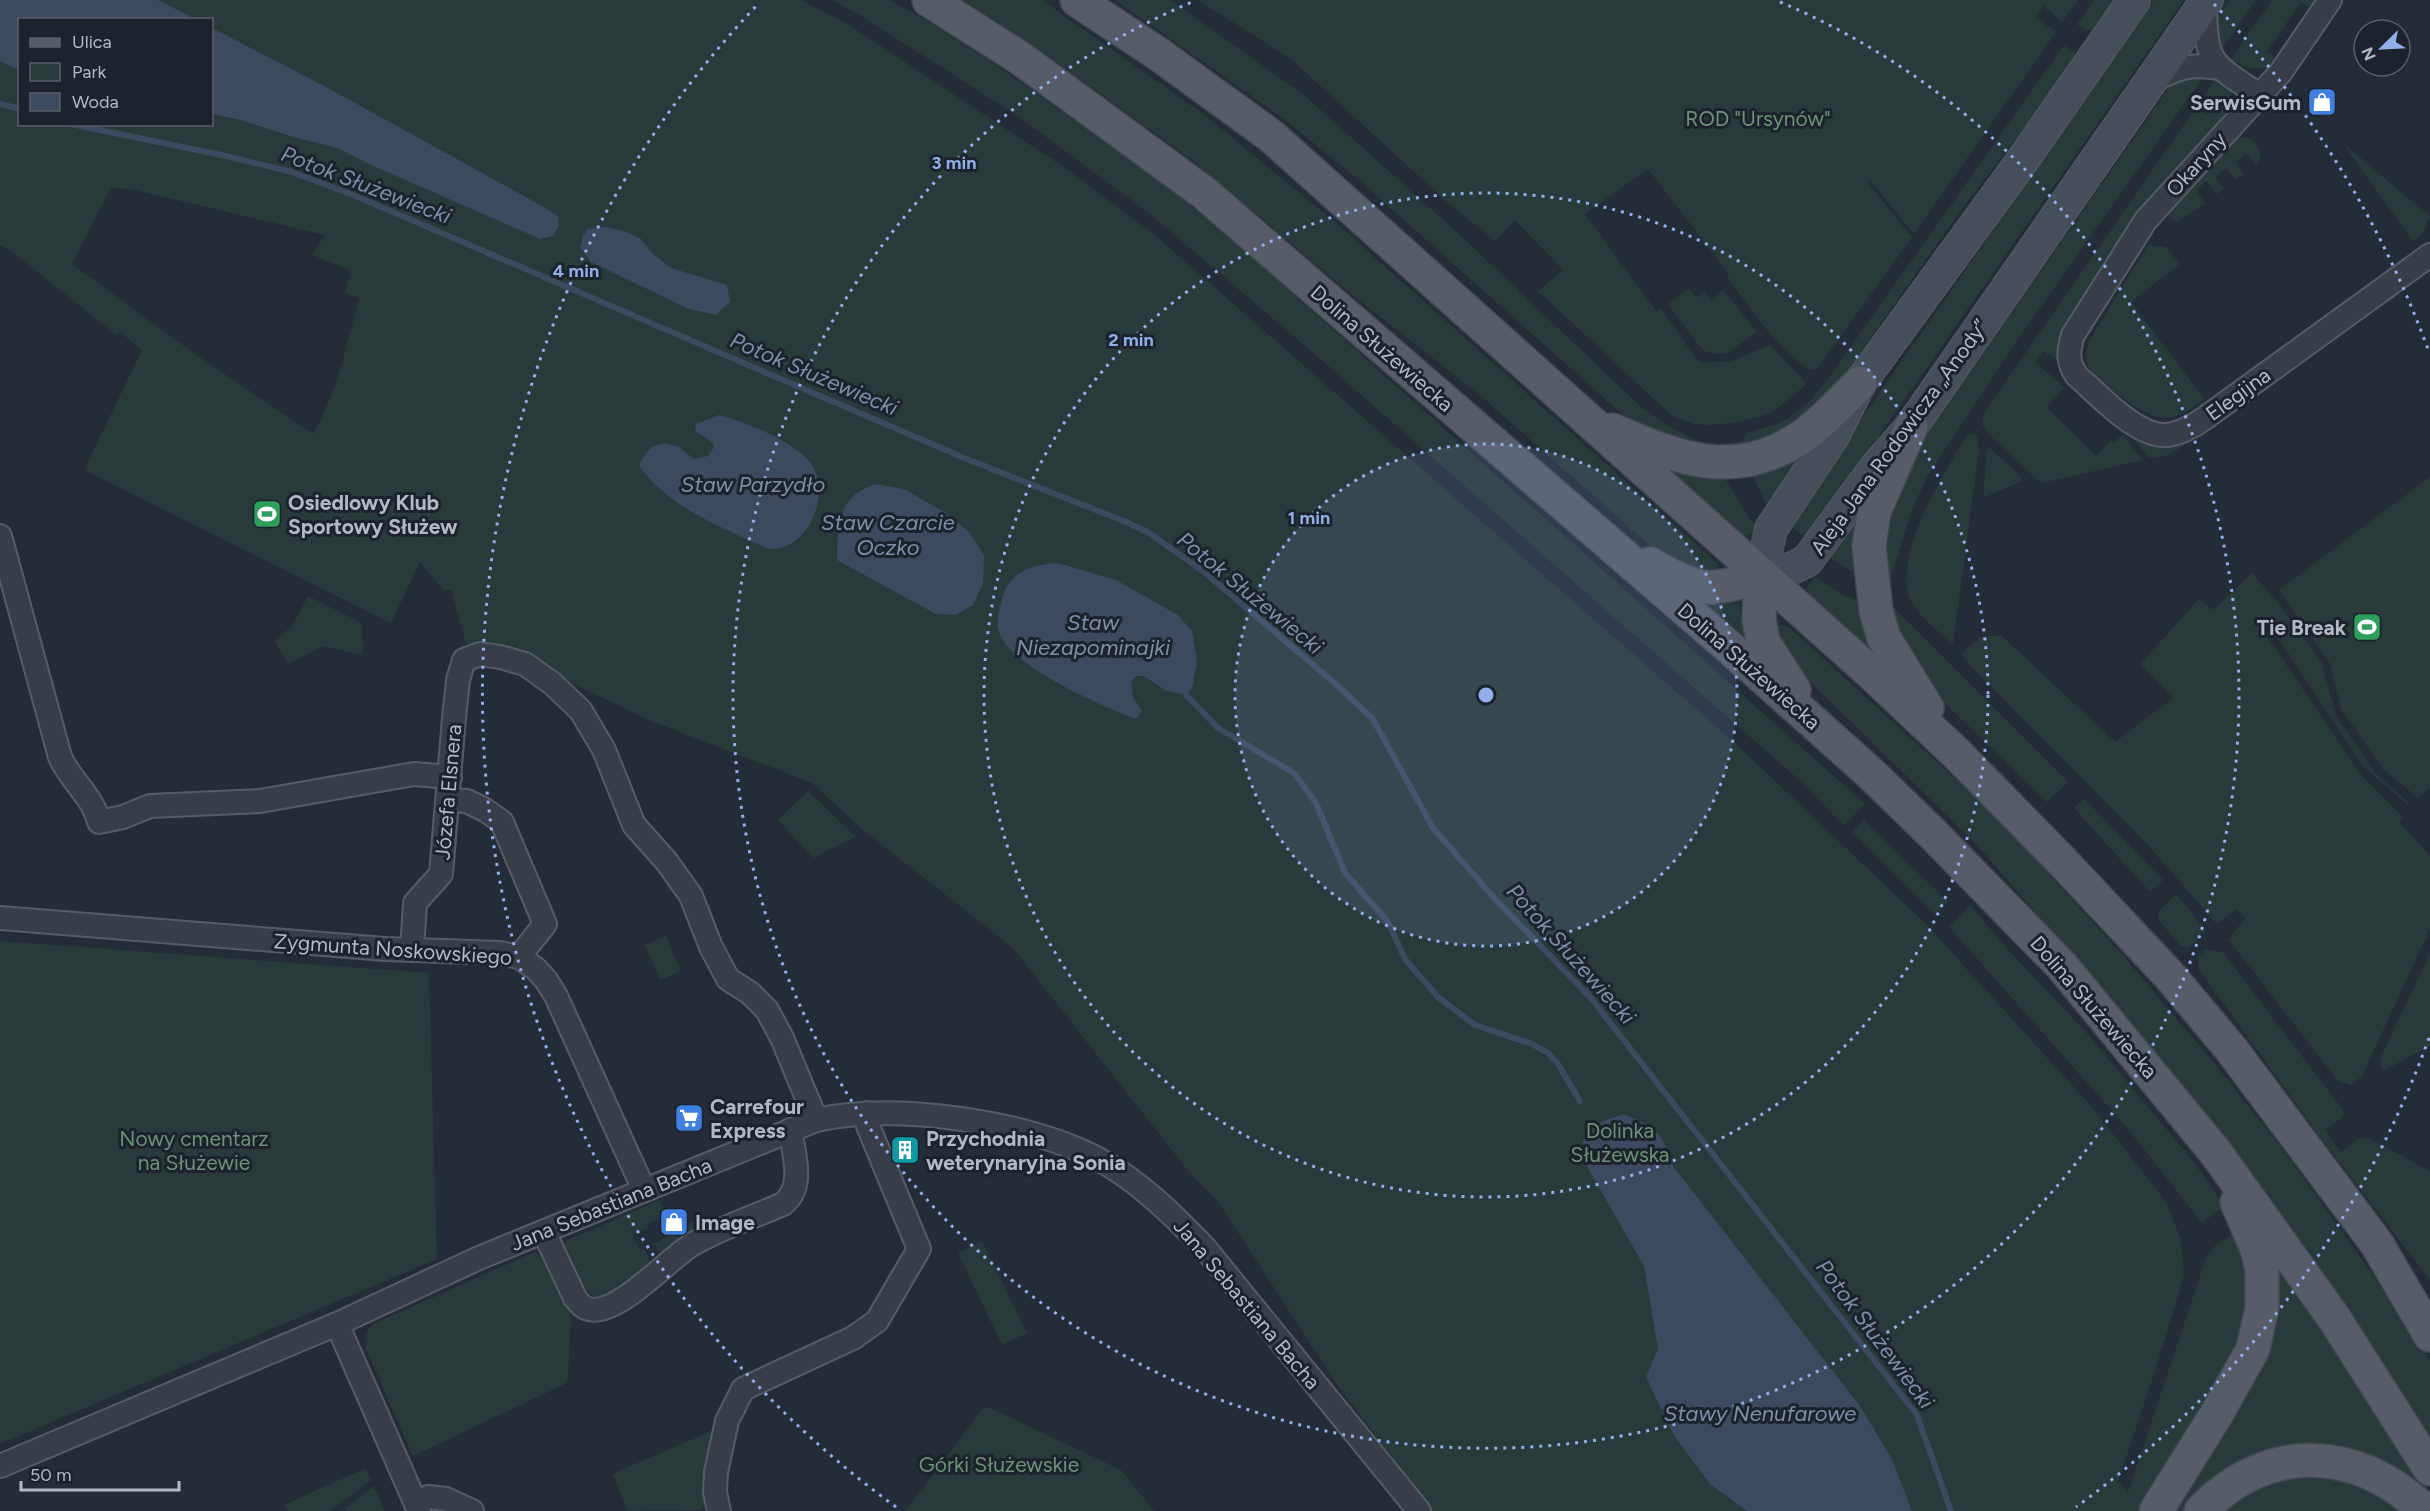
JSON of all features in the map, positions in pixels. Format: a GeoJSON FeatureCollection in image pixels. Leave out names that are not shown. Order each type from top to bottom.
{"type":"FeatureCollection","features":[{"type":"Feature","properties":{"kind":"main road","name":"Dolina Służewiecka"},"geometry":{"type":"LineString","coordinates":[[929,0],[1020,58],[1203,192],[1584,524],[1729,647],[1924,825],[2024,926],[2123,1038],[2216,1153],[2334,1318],[2430,1469]]}},
{"type":"Feature","properties":{"kind":"main road"},"geometry":{"type":"LineString","coordinates":[[1077,0],[1157,53],[1271,136],[1869,670],[1956,753],[2069,867],[2169,975],[2231,1049],[2377,1244],[2430,1304]]}},
{"type":"Feature","properties":{"kind":"main road"},"geometry":{"type":"LineString","coordinates":[[1826,734],[1778,668],[1763,642],[1759,619],[1761,575],[1771,529],[1833,436],[1860,383],[2022,161],[2134,0]]}},
{"type":"Feature","properties":{"kind":"main road","name":"Aleja Jana Rodowicza „Anody”"},"geometry":{"type":"LineString","coordinates":[[1761,575],[1788,570],[1807,561],[1876,467],[1911,427],[2206,1]]}},
{"type":"Feature","properties":{"kind":"main road"},"geometry":{"type":"LineString","coordinates":[[1587,419],[1662,452],[1695,460],[1736,463],[1768,454],[1802,436],[1860,383]]}},
{"type":"Feature","properties":{"kind":"main road"},"geometry":{"type":"LineString","coordinates":[[1911,427],[1874,512],[1869,546],[1872,587],[1884,638],[1956,753]]}},
{"type":"Feature","properties":{"kind":"main road"},"geometry":{"type":"LineString","coordinates":[[1584,524],[1669,574],[1692,584],[1713,588],[1729,587],[1761,575]]}},
{"type":"Feature","properties":{"kind":"main road"},"geometry":{"type":"LineString","coordinates":[[2156,1511],[2216,1415],[2253,1349],[2262,1308],[2262,1269],[2257,1250],[2216,1153]]}},
{"type":"Feature","properties":{"kind":"main road"},"geometry":{"type":"LineString","coordinates":[[2377,1244],[2430,1335]]}},
{"type":"Feature","properties":{"kind":"main road"},"geometry":{"type":"LineString","coordinates":[[2201,1511],[2220,1492],[2241,1478],[2278,1465],[2314,1460],[2346,1464],[2386,1479],[2406,1492],[2425,1511]]}},
{"type":"Feature","properties":{"kind":"street","name":"Okaryny"},"geometry":{"type":"LineString","coordinates":[[2073,335],[2146,220],[2281,72],[2330,0]]}},
{"type":"Feature","properties":{"kind":"street"},"geometry":{"type":"LineString","coordinates":[[2206,1],[2205,39],[2210,54],[2219,68],[2259,95]]}},
{"type":"Feature","properties":{"kind":"street"},"geometry":{"type":"LineString","coordinates":[[2150,83],[2176,69],[2199,65],[2219,68]]}},
{"type":"Feature","properties":{"kind":"street","name":"Elegijna"},"geometry":{"type":"LineString","coordinates":[[2073,335],[2068,357],[2077,376],[2134,425],[2162,435],[2174,433],[2205,418],[2430,255]]}},
{"type":"Feature","properties":{"kind":"street"},"geometry":{"type":"LineString","coordinates":[[0,536],[60,757],[68,773],[92,802],[99,822],[123,817],[150,806],[260,801],[414,774],[450,777]]}},
{"type":"Feature","properties":{"kind":"street","name":"Józefa Elsnera"},"geometry":{"type":"LineString","coordinates":[[412,950],[415,903],[441,874],[458,680],[464,660],[480,654],[525,664],[553,684],[581,711],[604,750],[634,825],[667,862],[691,896],[711,947],[728,979],[750,993],[767,1010],[782,1038],[816,1120]]}},
{"type":"Feature","properties":{"kind":"street"},"geometry":{"type":"LineString","coordinates":[[448,800],[467,801],[502,822],[545,924],[519,957]]}},
{"type":"Feature","properties":{"kind":"street","name":"Zygmunta Noskowskiego"},"geometry":{"type":"LineString","coordinates":[[0,918],[412,950],[500,953],[519,957],[536,969],[556,996],[644,1190]]}},
{"type":"Feature","properties":{"kind":"street"},"geometry":{"type":"LineString","coordinates":[[719,1511],[715,1492],[716,1472],[727,1421],[743,1389],[853,1338],[877,1321],[919,1249],[868,1126],[867,1113]]}},
{"type":"Feature","properties":{"kind":"street","name":"Jana Sebastiana Bacha"},"geometry":{"type":"LineString","coordinates":[[0,1466],[337,1324],[479,1258],[790,1130],[816,1120],[840,1115],[910,1113],[1005,1127],[1056,1141],[1099,1160],[1127,1178],[1179,1221],[1204,1247],[1419,1511]]}},
{"type":"Feature","properties":{"kind":"street"},"geometry":{"type":"LineString","coordinates":[[544,1232],[580,1304],[587,1309],[594,1310],[614,1303],[652,1278],[696,1243],[783,1204],[789,1199],[794,1191],[796,1174],[790,1130]]}},
{"type":"Feature","properties":{"kind":"street"},"geometry":{"type":"LineString","coordinates":[[337,1324],[423,1504],[447,1499],[472,1511]]}},
{"type":"Feature","properties":{"kind":"green space","name":"Dolinka Służewska"},"geometry":{"type":"Polygon","coordinates":[[[0,0],[801,0],[846,23],[1071,172],[1156,236],[1737,745],[1925,923],[2091,1106],[2167,1203],[2181,1241],[2184,1275],[2118,1482],[2128,1492],[2207,1255],[2216,1245],[2232,1234],[2220,1209],[2202,1223],[2128,1129],[1949,927],[1970,905],[2010,952],[2084,1030],[2193,1161],[2223,1204],[2236,1232],[2251,1281],[2241,1347],[2143,1511],[1433,1511],[1340,1389],[1217,1200],[1189,1172],[1013,948],[863,830],[812,783],[651,721],[491,645],[477,643],[467,647],[451,590],[443,590],[420,562],[391,623],[84,470],[142,350],[120,332],[116,335],[10,250],[0,246],[0,0]],[[111,188],[72,264],[192,352],[313,434],[335,385],[359,298],[345,293],[351,270],[312,255],[325,235],[130,189],[111,188]]]}},
{"type":"Feature","properties":{"kind":"green space"},"geometry":{"type":"Polygon","coordinates":[[[831,0],[890,0],[987,59],[1165,185],[1237,244],[1865,804],[1844,826],[1798,779],[1318,357],[1150,214],[1018,116],[858,14],[831,0]]]}},
{"type":"Feature","properties":{"kind":"green space"},"geometry":{"type":"Polygon","coordinates":[[[964,0],[1042,0],[1206,116],[1336,223],[1706,553],[1717,564],[1718,570],[1713,575],[1661,555],[1482,397],[1356,298],[1192,160],[1044,53],[964,0]]]}},
{"type":"Feature","properties":{"kind":"green space"},"geometry":{"type":"Polygon","coordinates":[[[1115,0],[1171,0],[1305,96],[1458,233],[1638,404],[1673,428],[1711,445],[1652,435],[1621,413],[1360,181],[1284,119],[1115,0]]]}},
{"type":"Feature","properties":{"kind":"green space","name":"ROD \"Ursynów\""},"geometry":{"type":"Polygon","coordinates":[[[1198,0],[2078,0],[2062,22],[2044,6],[2035,17],[2056,32],[1914,234],[1870,180],[1867,182],[1912,237],[1818,368],[1811,370],[1799,363],[1777,341],[1755,315],[1727,277],[1729,275],[1725,269],[1648,169],[1585,214],[1656,311],[1661,308],[1694,356],[1702,363],[1731,361],[1770,345],[1806,385],[1770,414],[1732,423],[1710,425],[1694,424],[1672,416],[1538,291],[1563,270],[1515,220],[1495,241],[1448,203],[1292,60],[1198,0]]]}},
{"type":"Feature","properties":{"kind":"green space"},"geometry":{"type":"Polygon","coordinates":[[[2094,0],[2120,0],[2095,31],[2085,30],[2077,24],[2094,0]]]}},
{"type":"Feature","properties":{"kind":"green space"},"geometry":{"type":"Polygon","coordinates":[[[2154,0],[2184,0],[1807,539],[1788,524],[2154,0]]]}},
{"type":"Feature","properties":{"kind":"green space"},"geometry":{"type":"Polygon","coordinates":[[[2230,0],[2256,0],[2217,56],[2213,24],[2230,0]]]}},
{"type":"Feature","properties":{"kind":"green space"},"geometry":{"type":"Polygon","coordinates":[[[2272,0],[2314,0],[2309,7],[2301,2],[2267,51],[2275,58],[2265,69],[2248,68],[2237,62],[2231,65],[2228,63],[2272,0]]]}},
{"type":"Feature","properties":{"kind":"green space"},"geometry":{"type":"Polygon","coordinates":[[[2064,45],[2077,57],[1964,206],[1833,391],[1806,421],[1740,450],[1740,443],[1747,433],[1783,422],[1810,401],[1825,383],[2064,45]]]}},
{"type":"Feature","properties":{"kind":"green space"},"geometry":{"type":"Polygon","coordinates":[[[2206,73],[2018,339],[1927,477],[1911,512],[1893,572],[1886,577],[1882,531],[1905,468],[2178,75],[2206,73]]]}},
{"type":"Feature","properties":{"kind":"green space"},"geometry":{"type":"Polygon","coordinates":[[[2215,80],[2224,85],[2232,95],[2230,110],[2150,197],[2109,253],[2065,327],[2056,359],[2044,351],[2035,362],[2064,387],[2047,408],[2096,456],[2111,440],[2114,443],[2124,436],[2143,460],[2041,483],[1987,433],[1982,424],[1984,413],[2215,80]]]}},
{"type":"Feature","properties":{"kind":"green space"},"geometry":{"type":"Polygon","coordinates":[[[2240,137],[2252,140],[2257,145],[2261,157],[2256,165],[2246,153],[2235,162],[2244,174],[2236,180],[2226,168],[2215,177],[2224,189],[2217,194],[2207,181],[2196,190],[2205,203],[2178,222],[2171,219],[2167,211],[2235,139],[2240,137]]]}},
{"type":"Feature","properties":{"kind":"green space"},"geometry":{"type":"Polygon","coordinates":[[[2342,142],[2430,217],[2421,235],[2413,241],[2342,142]]]}},
{"type":"Feature","properties":{"kind":"green space"},"geometry":{"type":"Polygon","coordinates":[[[2148,245],[2166,247],[2180,264],[2131,302],[2204,399],[2185,412],[2169,418],[2145,412],[2122,398],[2093,373],[2086,360],[2088,343],[2148,245]]]}},
{"type":"Feature","properties":{"kind":"green space"},"geometry":{"type":"Polygon","coordinates":[[[1689,289],[1696,298],[1705,291],[1711,300],[1723,290],[1757,332],[1727,353],[1714,354],[1705,351],[1668,304],[1689,289]]]}},
{"type":"Feature","properties":{"kind":"green space"},"geometry":{"type":"Polygon","coordinates":[[[1967,435],[1977,435],[1979,450],[1953,645],[1915,608],[1908,593],[1906,575],[1909,555],[1925,511],[1957,451],[1967,435]]]}},
{"type":"Feature","properties":{"kind":"green space"},"geometry":{"type":"Polygon","coordinates":[[[2131,435],[2171,445],[2190,440],[2166,456],[2154,458],[2148,457],[2131,435]]]}},
{"type":"Feature","properties":{"kind":"green space"},"geometry":{"type":"Polygon","coordinates":[[[1990,448],[2020,476],[2022,481],[1983,498],[1987,450],[1990,448]]]}},
{"type":"Feature","properties":{"kind":"green space"},"geometry":{"type":"Polygon","coordinates":[[[1797,458],[1798,462],[1767,506],[1751,472],[1797,458]]]}},
{"type":"Feature","properties":{"kind":"green space"},"geometry":{"type":"Polygon","coordinates":[[[1658,461],[1723,475],[1750,520],[1757,526],[1752,534],[1744,536],[1740,534],[1658,461]]]}},
{"type":"Feature","properties":{"kind":"green space","name":"Tie Break"},"geometry":{"type":"Polygon","coordinates":[[[2430,477],[2430,788],[2418,798],[2384,770],[2341,709],[2330,664],[2279,590],[2430,477]]]}},
{"type":"Feature","properties":{"kind":"green space"},"geometry":{"type":"Polygon","coordinates":[[[1863,506],[1860,576],[1828,557],[1863,506]]]}},
{"type":"Feature","properties":{"kind":"green space"},"geometry":{"type":"Polygon","coordinates":[[[2252,573],[2279,604],[2321,661],[2336,716],[2376,774],[2408,802],[2408,805],[2363,766],[2270,626],[2260,633],[2269,639],[2360,774],[2404,818],[2399,822],[2430,856],[2430,929],[2362,1076],[2351,1085],[2338,1081],[2228,939],[2246,918],[2236,909],[2217,924],[2146,843],[1964,659],[1963,652],[1981,637],[2001,635],[2115,742],[2173,698],[2140,664],[2199,599],[2213,610],[2252,573]]]}},
{"type":"Feature","properties":{"kind":"green space"},"geometry":{"type":"Polygon","coordinates":[[[1814,576],[1842,595],[1863,601],[1871,648],[1809,594],[1807,589],[1814,576]]]}},
{"type":"Feature","properties":{"kind":"green space"},"geometry":{"type":"Polygon","coordinates":[[[308,596],[362,623],[363,655],[323,646],[288,664],[275,641],[293,625],[308,596]]]}},
{"type":"Feature","properties":{"kind":"green space"},"geometry":{"type":"Polygon","coordinates":[[[1885,599],[2068,782],[2047,802],[1930,689],[1911,666],[1885,599]]]}},
{"type":"Feature","properties":{"kind":"green space"},"geometry":{"type":"Polygon","coordinates":[[[1699,602],[1739,604],[1750,648],[1699,602]]]}},
{"type":"Feature","properties":{"kind":"green space"},"geometry":{"type":"Polygon","coordinates":[[[1781,625],[1790,628],[1992,812],[2119,951],[2219,1069],[2282,1148],[2417,1337],[2430,1360],[2430,1446],[2104,992],[1978,846],[1795,667],[1777,635],[1776,628],[1781,625]]]}},
{"type":"Feature","properties":{"kind":"green space"},"geometry":{"type":"Polygon","coordinates":[[[808,791],[856,837],[813,858],[778,820],[808,791]]]}},
{"type":"Feature","properties":{"kind":"green space"},"geometry":{"type":"Polygon","coordinates":[[[2084,798],[2163,880],[2150,892],[2074,808],[2084,798]]]}},
{"type":"Feature","properties":{"kind":"green space"},"geometry":{"type":"Polygon","coordinates":[[[1864,820],[1948,902],[1936,915],[1852,832],[1864,820]]]}},
{"type":"Feature","properties":{"kind":"green space"},"geometry":{"type":"Polygon","coordinates":[[[2176,894],[2206,931],[2188,948],[2180,945],[2158,919],[2158,912],[2176,894]]]}},
{"type":"Feature","properties":{"kind":"green space"},"geometry":{"type":"Polygon","coordinates":[[[666,936],[681,971],[660,980],[645,945],[666,936]]]}},
{"type":"Feature","properties":{"kind":"green space","name":"Nowy cmentarz na Służewie"},"geometry":{"type":"Polygon","coordinates":[[[0,941],[429,973],[437,1259],[0,1444],[0,941]]]}},
{"type":"Feature","properties":{"kind":"green space"},"geometry":{"type":"Polygon","coordinates":[[[2206,949],[2222,951],[2343,1110],[2343,1117],[2325,1130],[2341,1152],[2358,1139],[2369,1138],[2430,1171],[2430,1280],[2317,1133],[2198,968],[2198,957],[2206,949]]]}},
{"type":"Feature","properties":{"kind":"green space"},"geometry":{"type":"Polygon","coordinates":[[[2430,953],[2430,1046],[2383,1071],[2380,1065],[2382,1055],[2430,953]]]}},
{"type":"Feature","properties":{"kind":"green space"},"geometry":{"type":"Polygon","coordinates":[[[660,1200],[667,1215],[647,1224],[648,1228],[633,1235],[640,1250],[644,1249],[653,1267],[629,1285],[609,1295],[591,1294],[583,1288],[567,1257],[565,1241],[660,1200]]]}},
{"type":"Feature","properties":{"kind":"green space"},"geometry":{"type":"Polygon","coordinates":[[[700,1219],[705,1230],[663,1261],[654,1243],[685,1229],[684,1225],[700,1219]]]}},
{"type":"Feature","properties":{"kind":"green space"},"geometry":{"type":"Polygon","coordinates":[[[982,1241],[1027,1333],[1002,1345],[958,1253],[982,1241]]]}},
{"type":"Feature","properties":{"kind":"green space"},"geometry":{"type":"Polygon","coordinates":[[[535,1252],[544,1259],[569,1306],[571,1319],[568,1379],[565,1384],[413,1456],[366,1349],[365,1339],[369,1329],[373,1324],[535,1252]]]}},
{"type":"Feature","properties":{"kind":"green space"},"geometry":{"type":"Polygon","coordinates":[[[2271,1259],[2364,1387],[2429,1494],[2356,1457],[2187,1511],[2168,1511],[2251,1376],[2271,1259]]]}},
{"type":"Feature","properties":{"kind":"green space","name":"Górki Służewskie"},"geometry":{"type":"Polygon","coordinates":[[[984,1407],[1121,1470],[1154,1511],[905,1511],[984,1407]]]}},
{"type":"Feature","properties":{"kind":"green space"},"geometry":{"type":"Polygon","coordinates":[[[721,1427],[702,1510],[628,1511],[612,1474],[721,1427]]]}},
{"type":"Feature","properties":{"kind":"green space"},"geometry":{"type":"Polygon","coordinates":[[[366,1468],[371,1480],[330,1511],[287,1511],[284,1505],[366,1468]]]}},
{"type":"Feature","properties":{"kind":"green space"},"geometry":{"type":"Polygon","coordinates":[[[2337,1473],[2410,1511],[2216,1511],[2267,1479],[2337,1473]]]}},
{"type":"Feature","properties":{"kind":"green space"},"geometry":{"type":"Polygon","coordinates":[[[374,1486],[385,1511],[347,1511],[346,1508],[374,1486]]]}},
{"type":"Feature","properties":{"kind":"water"},"geometry":{"type":"Polygon","coordinates":[[[0,0],[158,0],[193,18],[18,18],[18,70],[0,61],[0,0]]]}},
{"type":"Feature","properties":{"kind":"water"},"geometry":{"type":"Polygon","coordinates":[[[213,29],[328,88],[544,207],[558,216],[559,226],[553,236],[540,239],[337,148],[213,114],[213,29]]]}},
{"type":"Feature","properties":{"kind":"water"},"geometry":{"type":"Polygon","coordinates":[[[605,227],[627,232],[641,239],[652,253],[671,268],[727,285],[730,302],[716,315],[689,309],[591,262],[580,247],[583,236],[588,229],[605,227]]]}},
{"type":"Feature","properties":{"kind":"water","name":"Staw Parzydło"},"geometry":{"type":"Polygon","coordinates":[[[719,415],[742,422],[783,441],[812,465],[819,492],[817,507],[812,521],[793,543],[780,548],[766,548],[714,524],[666,494],[639,466],[648,451],[661,444],[676,446],[694,459],[708,456],[714,447],[712,442],[695,431],[696,424],[719,415]]]}},
{"type":"Feature","properties":{"kind":"water","name":"Staw Czarcie Oczko"},"geometry":{"type":"Polygon","coordinates":[[[875,484],[904,489],[944,512],[969,532],[984,555],[983,583],[973,605],[956,615],[936,614],[837,560],[839,524],[846,505],[862,490],[875,484]]]}},
{"type":"Feature","properties":{"kind":"water","name":"Staw Niezapominajki"},"geometry":{"type":"Polygon","coordinates":[[[1058,563],[1116,580],[1178,615],[1192,631],[1197,662],[1192,688],[1186,695],[1166,691],[1144,676],[1136,676],[1131,682],[1133,697],[1142,711],[1136,719],[1059,684],[1020,658],[1006,645],[999,632],[998,624],[999,609],[1007,587],[1024,570],[1058,563]]]}},
{"type":"Feature","properties":{"kind":"water","name":"Stawy Nenufarowe"},"geometry":{"type":"Polygon","coordinates":[[[1624,1114],[1654,1129],[1659,1135],[1666,1148],[1666,1157],[1860,1406],[1892,1459],[1912,1511],[1747,1511],[1710,1484],[1673,1434],[1646,1377],[1658,1349],[1644,1266],[1582,1158],[1583,1141],[1592,1125],[1624,1114]]]}},
{"type":"Feature","properties":{"kind":"waterway","name":"Potok Służewiecki"},"geometry":{"type":"LineString","coordinates":[[0,104],[18,108]]}},
{"type":"Feature","properties":{"kind":"waterway","name":"Potok Służewiecki"},"geometry":{"type":"LineString","coordinates":[[81,126],[292,172],[358,197],[962,457],[1126,522],[1149,533],[1203,571],[1337,685],[1373,719],[1433,828],[1496,900],[1590,997],[1917,1415],[1951,1511]]}},
{"type":"Feature","properties":{"kind":"waterway"},"geometry":{"type":"LineString","coordinates":[[1186,695],[1218,728],[1294,773],[1316,803],[1345,873],[1388,922],[1405,959],[1438,997],[1475,1025],[1532,1044],[1548,1053],[1558,1064],[1580,1101]]}},
{"type":"Feature","properties":{"kind":"waterway"},"geometry":{"type":"LineString","coordinates":[[1584,992],[1602,986]]}},
{"type":"Feature","properties":{"kind":"place","name":"SerwisGum"},"geometry":{"type":"Point","coordinates":[2322,102]}},
{"type":"Feature","properties":{"kind":"place","name":"Osiedlowy Klub Sportowy Służew"},"geometry":{"type":"Point","coordinates":[267,514]}},
{"type":"Feature","properties":{"kind":"place","name":"Tie Break"},"geometry":{"type":"Point","coordinates":[2367,627]}},
{"type":"Feature","properties":{"kind":"place","name":"Carrefour Express"},"geometry":{"type":"Point","coordinates":[689,1118]}},
{"type":"Feature","properties":{"kind":"place","name":"Przychodnia weterynaryjna Sonia"},"geometry":{"type":"Point","coordinates":[905,1150]}},
{"type":"Feature","properties":{"kind":"place","name":"Image"},"geometry":{"type":"Point","coordinates":[674,1222]}}]}
